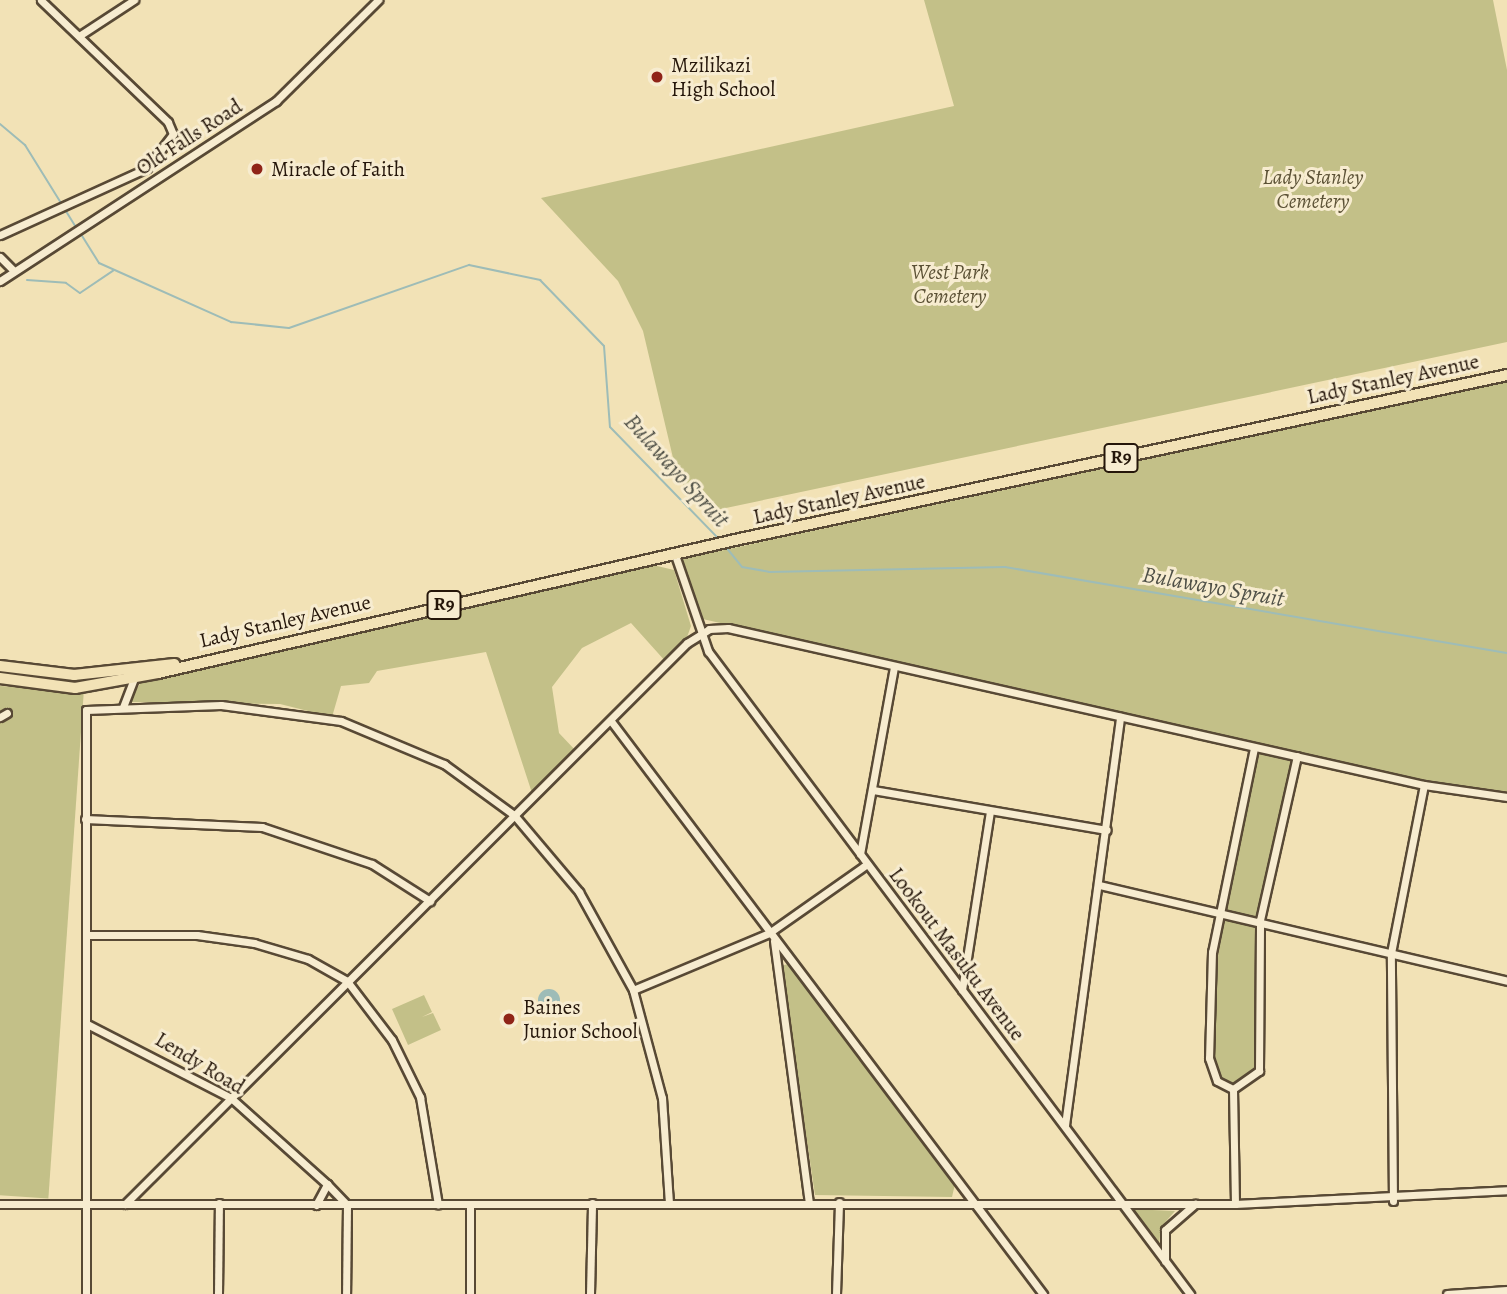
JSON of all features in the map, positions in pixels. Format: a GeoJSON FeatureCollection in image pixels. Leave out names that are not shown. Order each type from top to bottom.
{"type":"FeatureCollection","features":[{"type":"Feature","properties":{"kind":"highway","name":"Lady Stanley Avenue"},"geometry":{"type":"LineString","coordinates":[[0,678],[75,688],[735,540],[1507,374]]}},
{"type":"Feature","properties":{"kind":"highway","name":"Lady Stanley Avenue"},"geometry":{"type":"LineString","coordinates":[[0,666],[51,675],[134,673]]}},
{"type":"Feature","properties":{"kind":"street"},"geometry":{"type":"LineString","coordinates":[[0,235],[147,168],[173,134],[168,122],[41,0]]}},
{"type":"Feature","properties":{"kind":"street"},"geometry":{"type":"LineString","coordinates":[[79,36],[134,0]]}},
{"type":"Feature","properties":{"kind":"street","name":"Old Falls Road"},"geometry":{"type":"LineString","coordinates":[[0,281],[276,101],[378,0]]}},
{"type":"Feature","properties":{"kind":"street"},"geometry":{"type":"LineString","coordinates":[[0,257],[14,271]]}},
{"type":"Feature","properties":{"kind":"street"},"geometry":{"type":"LineString","coordinates":[[675,555],[698,634]]}},
{"type":"Feature","properties":{"kind":"street"},"geometry":{"type":"LineString","coordinates":[[125,1204],[698,634],[728,628],[1424,785],[1507,797]]}},
{"type":"Feature","properties":{"kind":"street","name":"Lookout Masuku Avenue"},"geometry":{"type":"LineString","coordinates":[[698,634],[1065,1125],[1118,1201],[1190,1294]]}},
{"type":"Feature","properties":{"kind":"street"},"geometry":{"type":"LineString","coordinates":[[860,854],[894,667]]}},
{"type":"Feature","properties":{"kind":"street"},"geometry":{"type":"LineString","coordinates":[[123,707],[134,673]]}},
{"type":"Feature","properties":{"kind":"street"},"geometry":{"type":"LineString","coordinates":[[86,1294],[86,710],[221,705],[341,721],[444,764],[514,815],[579,892],[633,990],[660,1087],[669,1204]]}},
{"type":"Feature","properties":{"kind":"street"},"geometry":{"type":"LineString","coordinates":[[1065,1125],[1107,830],[1120,717]]}},
{"type":"Feature","properties":{"kind":"street"},"geometry":{"type":"LineString","coordinates":[[611,721],[1043,1294]]}},
{"type":"Feature","properties":{"kind":"street"},"geometry":{"type":"LineString","coordinates":[[1233,1089],[1217,1081],[1209,1058],[1216,912],[1254,748]]}},
{"type":"Feature","properties":{"kind":"street"},"geometry":{"type":"LineString","coordinates":[[1233,1089],[1259,1071],[1260,920],[1297,756]]}},
{"type":"Feature","properties":{"kind":"street"},"geometry":{"type":"LineString","coordinates":[[1393,1201],[1391,953],[1424,785]]}},
{"type":"Feature","properties":{"kind":"street"},"geometry":{"type":"LineString","coordinates":[[873,790],[1107,830]]}},
{"type":"Feature","properties":{"kind":"street"},"geometry":{"type":"LineString","coordinates":[[962,990],[990,812]]}},
{"type":"Feature","properties":{"kind":"street"},"geometry":{"type":"LineString","coordinates":[[85,819],[262,827],[372,864],[430,901]]}},
{"type":"Feature","properties":{"kind":"street"},"geometry":{"type":"LineString","coordinates":[[633,990],[772,936],[867,863]]}},
{"type":"Feature","properties":{"kind":"street"},"geometry":{"type":"LineString","coordinates":[[1099,885],[1260,920],[1507,981]]}},
{"type":"Feature","properties":{"kind":"street"},"geometry":{"type":"LineString","coordinates":[[86,935],[197,935],[254,943],[308,959],[347,981],[387,1031],[420,1097],[438,1205]]}},
{"type":"Feature","properties":{"kind":"street"},"geometry":{"type":"LineString","coordinates":[[772,936],[809,1202]]}},
{"type":"Feature","properties":{"kind":"street","name":"Lendy Road"},"geometry":{"type":"LineString","coordinates":[[87,1024],[231,1098],[347,1205]]}},
{"type":"Feature","properties":{"kind":"street"},"geometry":{"type":"LineString","coordinates":[[1233,1089],[1235,1204]]}},
{"type":"Feature","properties":{"kind":"street"},"geometry":{"type":"LineString","coordinates":[[316,1205],[327,1184]]}},
{"type":"Feature","properties":{"kind":"street"},"geometry":{"type":"LineString","coordinates":[[0,1204],[976,1204],[1118,1201],[1235,1204],[1393,1201],[1507,1190]]}},
{"type":"Feature","properties":{"kind":"street"},"geometry":{"type":"LineString","coordinates":[[836,1294],[839,1202]]}},
{"type":"Feature","properties":{"kind":"street"},"geometry":{"type":"LineString","coordinates":[[218,1294],[219,1203]]}},
{"type":"Feature","properties":{"kind":"street"},"geometry":{"type":"LineString","coordinates":[[590,1294],[592,1203]]}},
{"type":"Feature","properties":{"kind":"street"},"geometry":{"type":"LineString","coordinates":[[1165,1262],[1166,1230],[1197,1203]]}},
{"type":"Feature","properties":{"kind":"street"},"geometry":{"type":"LineString","coordinates":[[470,1204],[470,1294]]}},
{"type":"Feature","properties":{"kind":"street"},"geometry":{"type":"LineString","coordinates":[[346,1294],[347,1205]]}},
{"type":"Feature","properties":{"kind":"street"},"geometry":{"type":"LineString","coordinates":[[1447,1294],[1507,1290]]}},
{"type":"Feature","properties":{"kind":"green space"},"geometry":{"type":"Polygon","coordinates":[[[924,0],[1493,0],[1507,70],[1507,342],[707,512],[678,479],[643,331],[618,281],[541,198],[954,106],[924,0]]]}},
{"type":"Feature","properties":{"kind":"green space"},"geometry":{"type":"Polygon","coordinates":[[[1507,382],[1507,792],[1425,780],[698,618],[682,559],[1507,382]]]}},
{"type":"Feature","properties":{"kind":"green space"},"geometry":{"type":"Polygon","coordinates":[[[653,565],[674,570],[691,626],[686,640],[666,662],[631,623],[582,648],[552,687],[559,733],[576,751],[532,793],[486,652],[377,671],[369,683],[341,686],[332,717],[280,704],[129,702],[141,682],[184,667],[653,565]]]}},
{"type":"Feature","properties":{"kind":"green space"},"geometry":{"type":"Polygon","coordinates":[[[0,686],[84,692],[48,1199],[0,1195],[0,686]]]}},
{"type":"Feature","properties":{"kind":"green space"},"geometry":{"type":"Polygon","coordinates":[[[1258,752],[1292,759],[1255,925],[1254,1069],[1232,1084],[1221,1077],[1213,1057],[1220,917],[1258,752]]]}},
{"type":"Feature","properties":{"kind":"green space"},"geometry":{"type":"Polygon","coordinates":[[[788,964],[955,1184],[952,1197],[815,1195],[781,966],[788,964]]]}},
{"type":"Feature","properties":{"kind":"green space"},"geometry":{"type":"Polygon","coordinates":[[[424,995],[432,1012],[422,1017],[433,1013],[441,1030],[408,1045],[392,1009],[424,995]]]}},
{"type":"Feature","properties":{"kind":"green space"},"geometry":{"type":"Polygon","coordinates":[[[1130,1209],[1175,1211],[1161,1227],[1159,1245],[1130,1209]]]}},
{"type":"Feature","properties":{"kind":"water"},"geometry":{"type":"Polygon","coordinates":[[[549,989],[557,992],[560,1000],[557,1008],[549,1011],[541,1008],[538,1000],[541,992],[549,989]]]}},
{"type":"Feature","properties":{"kind":"waterway","name":"Bulawayo Spruit"},"geometry":{"type":"LineString","coordinates":[[0,124],[25,145],[61,203]]}},
{"type":"Feature","properties":{"kind":"waterway","name":"Bulawayo Spruit"},"geometry":{"type":"LineString","coordinates":[[64,208],[76,227]]}},
{"type":"Feature","properties":{"kind":"waterway","name":"Bulawayo Spruit"},"geometry":{"type":"LineString","coordinates":[[79,231],[99,263],[231,322],[289,328],[469,265],[540,280],[604,346],[610,427],[719,539]]}},
{"type":"Feature","properties":{"kind":"waterway"},"geometry":{"type":"LineString","coordinates":[[27,280],[66,283],[80,293],[113,271]]}},
{"type":"Feature","properties":{"kind":"waterway","name":"Bulawayo Spruit"},"geometry":{"type":"LineString","coordinates":[[725,546],[742,567],[769,572],[1005,567],[1507,653]]}},
{"type":"Feature","properties":{"kind":"place","name":"Mzilikazi High School"},"geometry":{"type":"Point","coordinates":[657,77]}},
{"type":"Feature","properties":{"kind":"place","name":"Miracle of Faith"},"geometry":{"type":"Point","coordinates":[257,169]}},
{"type":"Feature","properties":{"kind":"place","name":"Baines Junior School"},"geometry":{"type":"Point","coordinates":[509,1019]}},
{"type":"Feature","properties":{"kind":"park label","name":"Lady Stanley Cemetery"},"geometry":{"type":"Point","coordinates":[1313,189]}},
{"type":"Feature","properties":{"kind":"park label","name":"West Park Cemetery"},"geometry":{"type":"Point","coordinates":[950,284]}}]}
